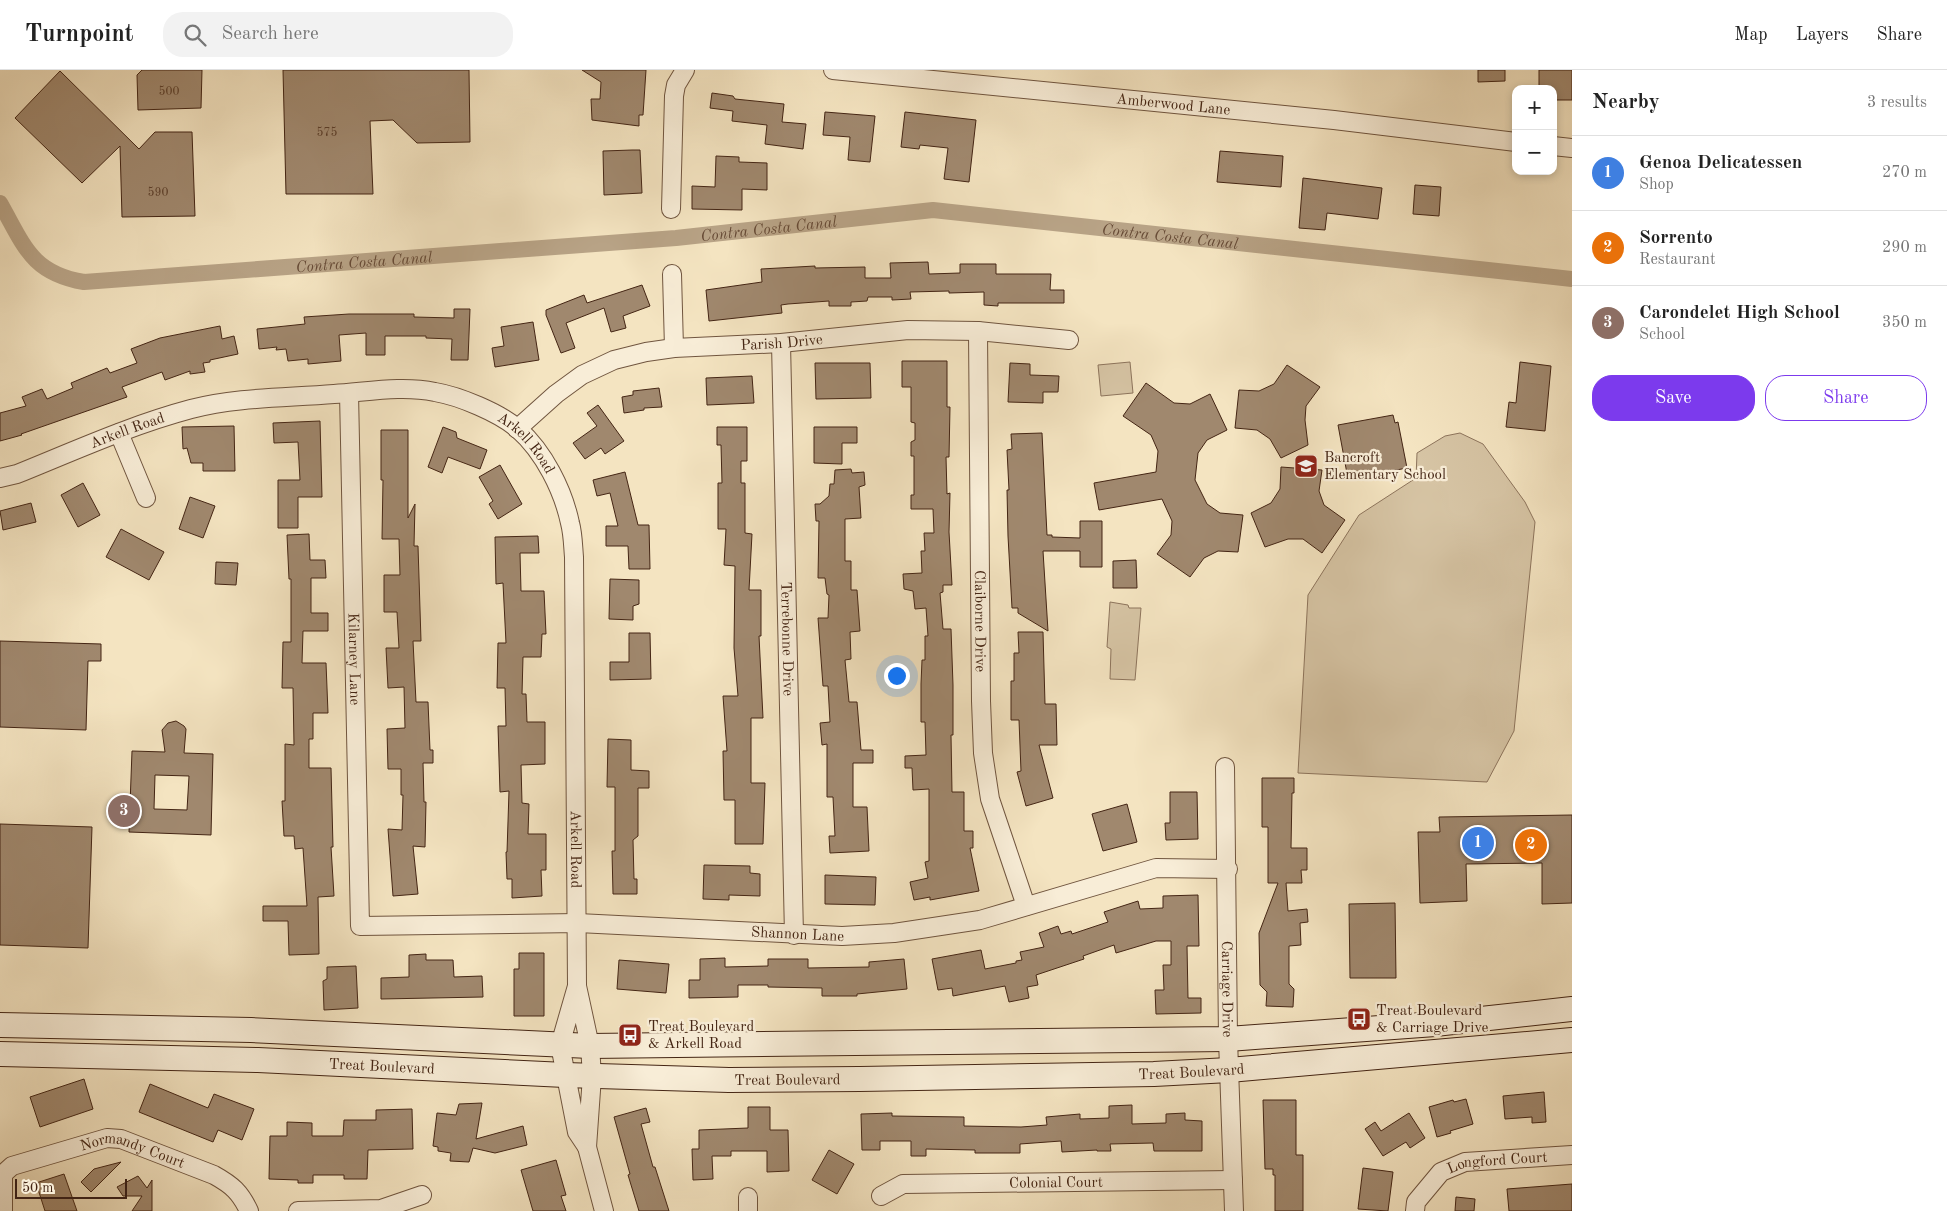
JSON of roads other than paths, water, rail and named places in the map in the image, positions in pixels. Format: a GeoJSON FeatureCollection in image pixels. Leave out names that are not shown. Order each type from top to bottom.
{"type":"FeatureCollection","features":[{"type":"Feature","properties":{"kind":"main road","name":"Treat Boulevard"},"geometry":{"type":"LineString","coordinates":[[0,1025],[251,1030],[590,1046],[1228,1040],[1435,1024],[1572,1010]]}},
{"type":"Feature","properties":{"kind":"main road","name":"Treat Boulevard"},"geometry":{"type":"LineString","coordinates":[[0,1054],[258,1060],[565,1076],[729,1080],[860,1079],[1154,1074],[1229,1070],[1572,1040]]}},
{"type":"Feature","properties":{"kind":"street"},"geometry":{"type":"LineString","coordinates":[[671,209],[674,96],[676,85],[686,70]]}},
{"type":"Feature","properties":{"kind":"street","name":"Amberwood Lane"},"geometry":{"type":"LineString","coordinates":[[832,70],[1334,120],[1512,142]]}},
{"type":"Feature","properties":{"kind":"street"},"geometry":{"type":"LineString","coordinates":[[1557,146],[1572,148]]}},
{"type":"Feature","properties":{"kind":"street"},"geometry":{"type":"LineString","coordinates":[[672,274],[674,348]]}},
{"type":"Feature","properties":{"kind":"street","name":"Parish Drive"},"geometry":{"type":"LineString","coordinates":[[517,428],[556,394],[590,372],[614,360],[674,348],[782,343],[908,330],[978,331],[1069,340]]}},
{"type":"Feature","properties":{"kind":"street","name":"Claiborne Drive"},"geometry":{"type":"LineString","coordinates":[[978,331],[983,752],[990,799],[1026,906]]}},
{"type":"Feature","properties":{"kind":"street","name":"Terrebonne Drive"},"geometry":{"type":"LineString","coordinates":[[782,343],[794,935]]}},
{"type":"Feature","properties":{"kind":"street","name":"Arkell Road"},"geometry":{"type":"LineString","coordinates":[[0,478],[17,474],[119,433],[192,409],[237,401],[400,389],[435,392],[466,401],[492,413],[517,428],[543,458],[558,487],[570,523],[574,557],[577,986],[590,1046],[592,1076],[587,1147]]}},
{"type":"Feature","properties":{"kind":"street","name":"Kilarney Lane"},"geometry":{"type":"LineString","coordinates":[[349,393],[360,926]]}},
{"type":"Feature","properties":{"kind":"street"},"geometry":{"type":"LineString","coordinates":[[119,433],[146,498]]}},
{"type":"Feature","properties":{"kind":"street","name":"Carriage Drive"},"geometry":{"type":"LineString","coordinates":[[1225,767],[1228,869],[1228,1040],[1234,1211]]}},
{"type":"Feature","properties":{"kind":"street","name":"Shannon Lane"},"geometry":{"type":"LineString","coordinates":[[360,926],[578,923],[794,935],[842,936],[903,932],[980,920],[1156,868],[1228,869]]}},
{"type":"Feature","properties":{"kind":"street","name":"Arkell Road"},"geometry":{"type":"LineString","coordinates":[[577,986],[560,1045],[577,1132],[587,1147],[604,1211]]}},
{"type":"Feature","properties":{"kind":"street","name":"Normandy Court"},"geometry":{"type":"LineString","coordinates":[[3,1211],[2,1174],[12,1166],[107,1138],[121,1139],[214,1175],[228,1183],[242,1196],[249,1211]]}},
{"type":"Feature","properties":{"kind":"street","name":"Longford Court"},"geometry":{"type":"LineString","coordinates":[[1415,1211],[1416,1202],[1441,1172],[1465,1162],[1572,1154]]}},
{"type":"Feature","properties":{"kind":"street","name":"Colonial Court"},"geometry":{"type":"LineString","coordinates":[[881,1196],[903,1184],[1233,1180]]}},
{"type":"Feature","properties":{"kind":"street"},"geometry":{"type":"LineString","coordinates":[[298,1211],[381,1208],[422,1195]]}},
{"type":"Feature","properties":{"kind":"waterway","name":"Contra Costa Canal"},"geometry":{"type":"LineString","coordinates":[[0,203],[23,244],[40,264],[66,278],[84,282],[676,238],[933,210],[1572,279]]}},
{"type":"Feature","properties":{"kind":"place","name":"Bancroft Elementary School"},"geometry":{"type":"Point","coordinates":[1306,466]}},
{"type":"Feature","properties":{"kind":"place","name":"Carondelet High School"},"geometry":{"type":"Point","coordinates":[124,811]}},
{"type":"Feature","properties":{"kind":"place","name":"Genoa Delicatessen"},"geometry":{"type":"Point","coordinates":[1478,843]}},
{"type":"Feature","properties":{"kind":"place","name":"Sorrento"},"geometry":{"type":"Point","coordinates":[1531,845]}},
{"type":"Feature","properties":{"kind":"place","name":"Treat Boulevard & Carriage Drive"},"geometry":{"type":"Point","coordinates":[1359,1019]}},
{"type":"Feature","properties":{"kind":"place","name":"Treat Boulevard & Arkell Road"},"geometry":{"type":"Point","coordinates":[630,1035]}}]}
